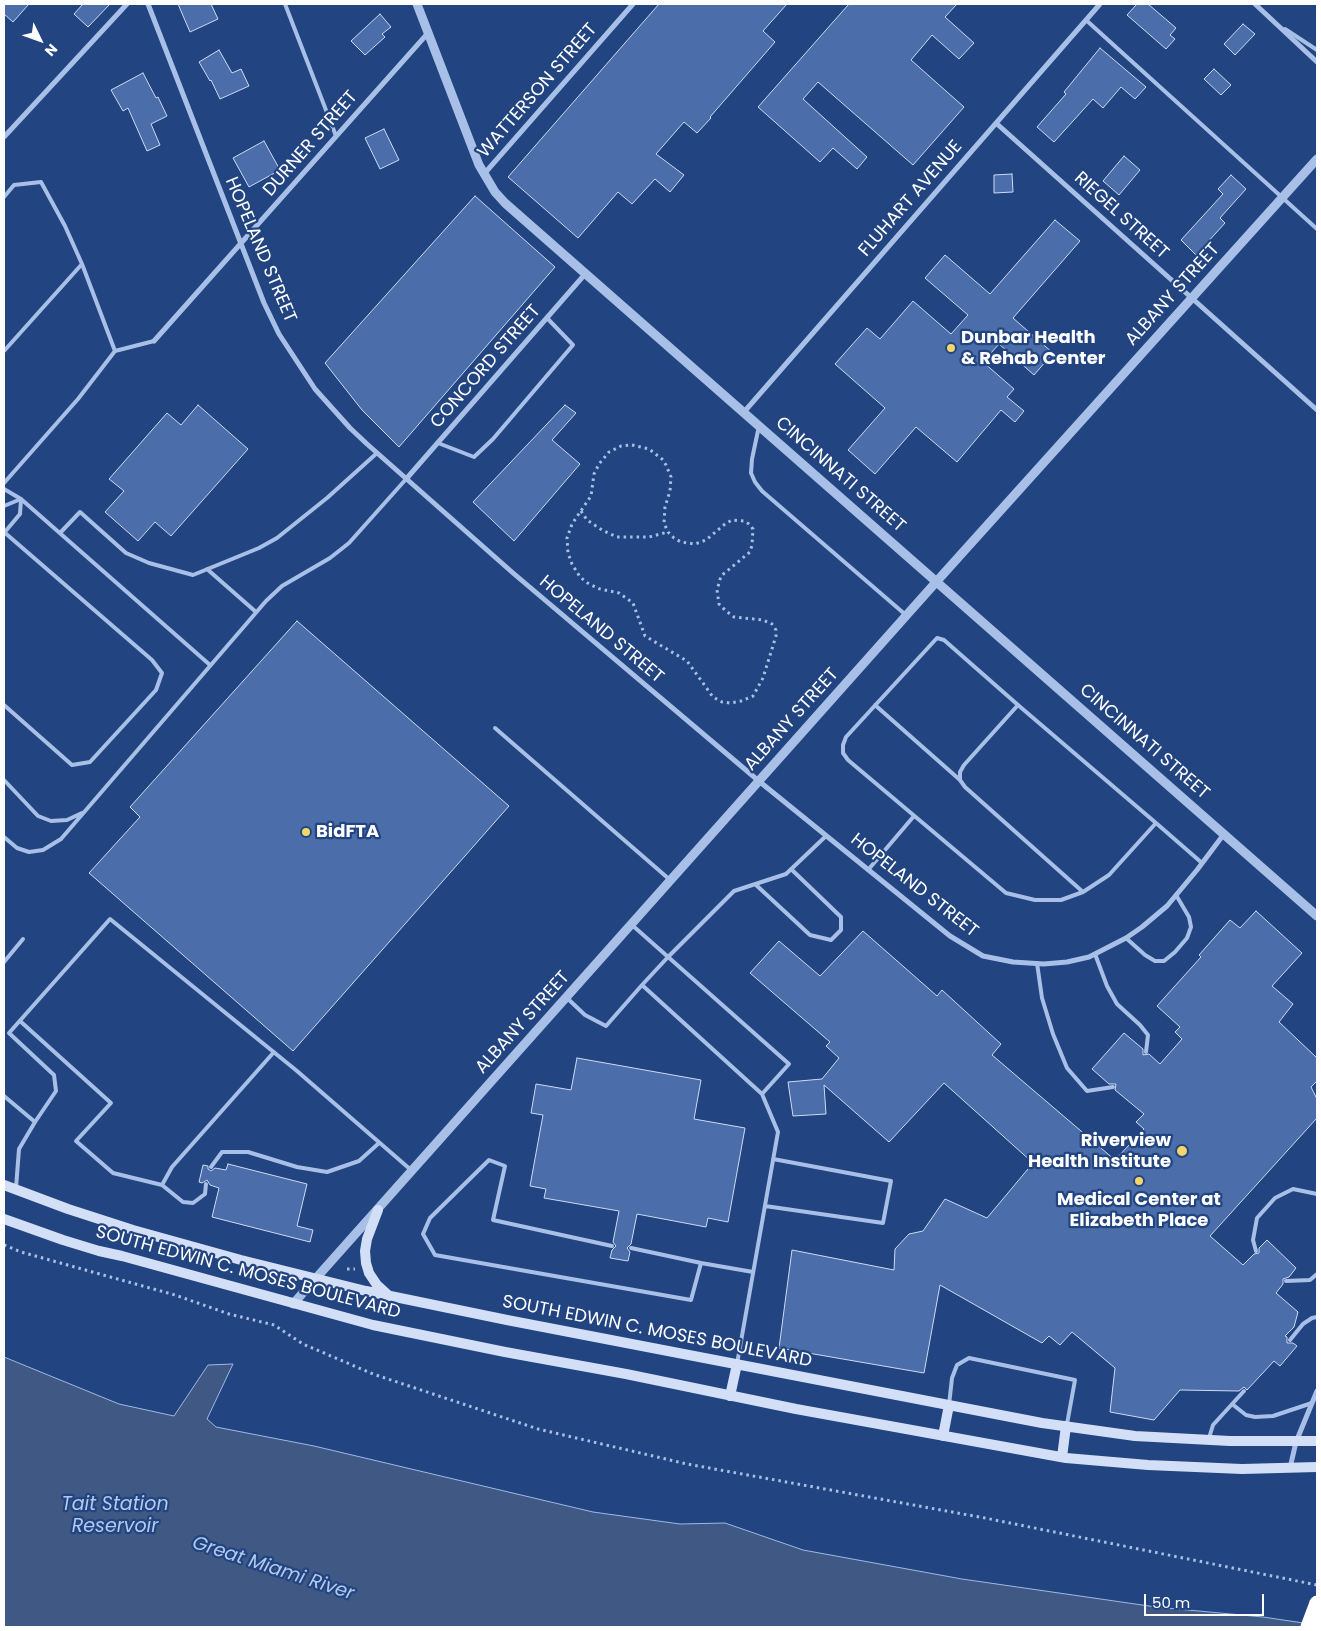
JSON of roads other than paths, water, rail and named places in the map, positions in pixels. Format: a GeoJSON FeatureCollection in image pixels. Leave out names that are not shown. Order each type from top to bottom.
{"type":"FeatureCollection","features":[{"type":"Feature","properties":{"kind":"highway"},"geometry":{"type":"LineString","coordinates":[[1308,1627],[1317,1603]]}},
{"type":"Feature","properties":{"kind":"main road","name":"SOUTH EDWIN C. MOSES BOULEVARD"},"geometry":{"type":"LineString","coordinates":[[4,1185],[68,1209],[133,1230],[241,1260],[389,1295],[737,1364],[1066,1426],[1135,1436],[1208,1440],[1317,1441]]}},
{"type":"Feature","properties":{"kind":"main road"},"geometry":{"type":"LineString","coordinates":[[378,1210],[367,1239],[365,1250],[366,1262],[369,1273],[389,1295]]}},
{"type":"Feature","properties":{"kind":"main road","name":"SOUTH EDWIN C. MOSES BOULEVARD"},"geometry":{"type":"LineString","coordinates":[[4,1219],[99,1251],[382,1327],[796,1410],[1062,1457],[1148,1465],[1242,1469],[1317,1467]]}},
{"type":"Feature","properties":{"kind":"main road"},"geometry":{"type":"LineString","coordinates":[[730,1396],[737,1364]]}},
{"type":"Feature","properties":{"kind":"main road"},"geometry":{"type":"LineString","coordinates":[[943,1436],[950,1405]]}},
{"type":"Feature","properties":{"kind":"main road"},"geometry":{"type":"LineString","coordinates":[[1062,1457],[1066,1426]]}},
{"type":"Feature","properties":{"kind":"street"},"geometry":{"type":"LineString","coordinates":[[4,137],[127,4]]}},
{"type":"Feature","properties":{"kind":"street","name":"HOPELAND STREET"},"geometry":{"type":"LineString","coordinates":[[148,4],[264,303],[279,334],[315,389],[350,428],[520,579],[760,782],[950,936],[983,956],[1013,962],[1067,962],[1090,957],[1126,938],[1148,922],[1176,895],[1224,834]]}},
{"type":"Feature","properties":{"kind":"street","name":"CINCINNATI STREET"},"geometry":{"type":"LineString","coordinates":[[417,4],[483,174],[505,203],[1317,916]]}},
{"type":"Feature","properties":{"kind":"street","name":"WATTERSON STREET"},"geometry":{"type":"LineString","coordinates":[[483,174],[633,4]]}},
{"type":"Feature","properties":{"kind":"street","name":"FLUHART AVENUE"},"geometry":{"type":"LineString","coordinates":[[744,412],[1100,4]]}},
{"type":"Feature","properties":{"kind":"street"},"geometry":{"type":"LineString","coordinates":[[1255,4],[1317,62]]}},
{"type":"Feature","properties":{"kind":"street","name":"DURNER STREET"},"geometry":{"type":"LineString","coordinates":[[154,341],[428,33]]}},
{"type":"Feature","properties":{"kind":"street","name":"RIEGEL STREET"},"geometry":{"type":"LineString","coordinates":[[996,123],[1317,410]]}},
{"type":"Feature","properties":{"kind":"street","name":"ALBANY STREET"},"geometry":{"type":"LineString","coordinates":[[294,1304],[937,581],[1317,159]]}},
{"type":"Feature","properties":{"kind":"street","name":"CONCORD STREET"},"geometry":{"type":"LineString","coordinates":[[407,478],[586,273]]}},
{"type":"Feature","properties":{"kind":"street"},"geometry":{"type":"LineString","coordinates":[[1290,1468],[1296,1442],[1317,1391]]}},
{"type":"Feature","properties":{"kind":"lane"},"geometry":{"type":"LineString","coordinates":[[285,4],[336,136]]}},
{"type":"Feature","properties":{"kind":"lane"},"geometry":{"type":"LineString","coordinates":[[1086,20],[1317,229]]}},
{"type":"Feature","properties":{"kind":"lane"},"geometry":{"type":"LineString","coordinates":[[1279,25],[1317,50]]}},
{"type":"Feature","properties":{"kind":"lane"},"geometry":{"type":"LineString","coordinates":[[4,197],[14,185],[41,182],[65,226],[82,264],[114,351]]}},
{"type":"Feature","properties":{"kind":"lane"},"geometry":{"type":"LineString","coordinates":[[4,351],[82,264]]}},
{"type":"Feature","properties":{"kind":"lane"},"geometry":{"type":"LineString","coordinates":[[438,443],[474,457],[494,439],[573,345],[547,318]]}},
{"type":"Feature","properties":{"kind":"lane"},"geometry":{"type":"LineString","coordinates":[[4,483],[78,399],[114,351],[154,341]]}},
{"type":"Feature","properties":{"kind":"lane"},"geometry":{"type":"LineString","coordinates":[[759,426],[752,459],[751,473],[755,482],[762,491],[906,616]]}},
{"type":"Feature","properties":{"kind":"lane"},"geometry":{"type":"LineString","coordinates":[[60,533],[80,512],[126,553],[149,563],[194,575],[259,548],[277,538],[328,498],[377,452]]}},
{"type":"Feature","properties":{"kind":"lane"},"geometry":{"type":"LineString","coordinates":[[4,837],[17,848],[29,852],[43,850],[61,839],[256,612],[282,586],[330,558],[349,543],[407,478]]}},
{"type":"Feature","properties":{"kind":"lane"},"geometry":{"type":"LineString","coordinates":[[4,489],[21,499],[210,664]]}},
{"type":"Feature","properties":{"kind":"lane"},"geometry":{"type":"LineString","coordinates":[[4,506],[21,499]]}},
{"type":"Feature","properties":{"kind":"lane"},"geometry":{"type":"LineString","coordinates":[[4,705],[72,764],[90,762],[156,690],[162,673],[152,660],[4,532],[20,514],[21,499]]}},
{"type":"Feature","properties":{"kind":"lane"},"geometry":{"type":"LineString","coordinates":[[207,569],[256,612]]}},
{"type":"Feature","properties":{"kind":"lane"},"geometry":{"type":"LineString","coordinates":[[1156,824],[1109,875],[1083,892],[1061,900],[1035,900],[1006,893],[848,760],[843,753],[843,745],[846,736],[937,638],[944,640],[1202,863]]}},
{"type":"Feature","properties":{"kind":"lane"},"geometry":{"type":"LineString","coordinates":[[875,705],[1083,892]]}},
{"type":"Feature","properties":{"kind":"lane"},"geometry":{"type":"LineString","coordinates":[[960,780],[960,772],[964,765],[1018,705]]}},
{"type":"Feature","properties":{"kind":"lane"},"geometry":{"type":"LineString","coordinates":[[495,728],[671,881]]}},
{"type":"Feature","properties":{"kind":"lane"},"geometry":{"type":"LineString","coordinates":[[4,780],[38,816],[51,821],[67,820],[84,812]]}},
{"type":"Feature","properties":{"kind":"lane"},"geometry":{"type":"LineString","coordinates":[[868,870],[914,816]]}},
{"type":"Feature","properties":{"kind":"lane"},"geometry":{"type":"LineString","coordinates":[[567,998],[585,1015],[606,1026],[668,957],[734,891],[786,874],[826,836]]}},
{"type":"Feature","properties":{"kind":"lane"},"geometry":{"type":"LineString","coordinates":[[755,884],[810,935],[831,940],[841,930],[841,917],[791,870]]}},
{"type":"Feature","properties":{"kind":"lane"},"geometry":{"type":"LineString","coordinates":[[1126,938],[1145,955],[1156,961],[1164,961],[1175,952],[1187,938],[1191,927],[1189,917],[1176,895]]}},
{"type":"Feature","properties":{"kind":"lane"},"geometry":{"type":"LineString","coordinates":[[9,1033],[110,919],[274,1052],[413,1172]]}},
{"type":"Feature","properties":{"kind":"lane"},"geometry":{"type":"LineString","coordinates":[[632,925],[790,1064],[762,1094]]}},
{"type":"Feature","properties":{"kind":"lane"},"geometry":{"type":"LineString","coordinates":[[4,962],[23,939]]}},
{"type":"Feature","properties":{"kind":"lane"},"geometry":{"type":"LineString","coordinates":[[1095,954],[1107,986],[1117,1004],[1148,1035],[1146,1052]]}},
{"type":"Feature","properties":{"kind":"lane"},"geometry":{"type":"LineString","coordinates":[[1037,963],[1042,998],[1053,1034],[1067,1068],[1087,1091],[1113,1087]]}},
{"type":"Feature","properties":{"kind":"lane"},"geometry":{"type":"LineString","coordinates":[[642,986],[762,1094],[778,1132],[737,1364]]}},
{"type":"Feature","properties":{"kind":"lane"},"geometry":{"type":"LineString","coordinates":[[20,1021],[112,1103],[76,1141],[113,1173],[162,1185],[183,1202],[193,1202],[205,1194],[206,1184]]}},
{"type":"Feature","properties":{"kind":"lane"},"geometry":{"type":"LineString","coordinates":[[4,1029],[54,1075],[56,1091],[19,1148],[16,1190]]}},
{"type":"Feature","properties":{"kind":"lane"},"geometry":{"type":"LineString","coordinates":[[162,1185],[172,1167],[274,1052]]}},
{"type":"Feature","properties":{"kind":"lane"},"geometry":{"type":"LineString","coordinates":[[4,1096],[35,1122]]}},
{"type":"Feature","properties":{"kind":"lane"},"geometry":{"type":"LineString","coordinates":[[211,1167],[222,1152],[248,1152],[297,1167],[327,1172],[359,1161],[379,1143]]}},
{"type":"Feature","properties":{"kind":"lane"},"geometry":{"type":"LineString","coordinates":[[612,1246],[493,1220],[505,1166],[489,1160],[430,1218],[423,1234],[434,1255],[691,1300],[701,1263]]}},
{"type":"Feature","properties":{"kind":"lane"},"geometry":{"type":"LineString","coordinates":[[765,1206],[883,1223],[891,1181],[773,1160]]}},
{"type":"Feature","properties":{"kind":"lane"},"geometry":{"type":"LineString","coordinates":[[1256,1251],[1253,1240],[1257,1218],[1275,1198],[1293,1189],[1317,1194]]}},
{"type":"Feature","properties":{"kind":"lane"},"geometry":{"type":"LineString","coordinates":[[630,1248],[754,1272]]}},
{"type":"Feature","properties":{"kind":"lane"},"geometry":{"type":"LineString","coordinates":[[1286,1281],[1310,1280],[1317,1274]]}},
{"type":"Feature","properties":{"kind":"lane"},"geometry":{"type":"LineString","coordinates":[[1290,1340],[1303,1324],[1317,1317]]}},
{"type":"Feature","properties":{"kind":"lane"},"geometry":{"type":"LineString","coordinates":[[950,1405],[952,1378],[957,1365],[969,1358],[1075,1380],[1066,1426]]}},
{"type":"Feature","properties":{"kind":"lane"},"geometry":{"type":"LineString","coordinates":[[1208,1440],[1213,1425],[1244,1391]]}},
{"type":"Feature","properties":{"kind":"lane"},"geometry":{"type":"LineString","coordinates":[[1232,1404],[1246,1415],[1255,1417],[1274,1416],[1312,1403]]}},
{"type":"Feature","properties":{"kind":"water","name":"Tait Station Reservoir"},"geometry":{"type":"Polygon","coordinates":[[[4,1357],[119,1404],[174,1416],[208,1365],[233,1364],[207,1419],[216,1427],[314,1446],[593,1512],[680,1524],[725,1523],[803,1550],[962,1579],[1156,1607],[1263,1617],[1317,1625],[1317,1627],[4,1627],[4,1357]]]}},
{"type":"Feature","properties":{"kind":"place","name":"Dunbar Health & Rehab Center"},"geometry":{"type":"Point","coordinates":[951,348]}},
{"type":"Feature","properties":{"kind":"place","name":"BidFTA"},"geometry":{"type":"Point","coordinates":[306,832]}},
{"type":"Feature","properties":{"kind":"place","name":"Riverview Health Institute"},"geometry":{"type":"Point","coordinates":[1182,1151]}},
{"type":"Feature","properties":{"kind":"place","name":"Medical Center at Elizabeth Place"},"geometry":{"type":"Point","coordinates":[1139,1181]}},
{"type":"Feature","properties":{"kind":"water label","name":"Great Miami River"},"geometry":{"type":"Point","coordinates":[273,1569]}}]}
